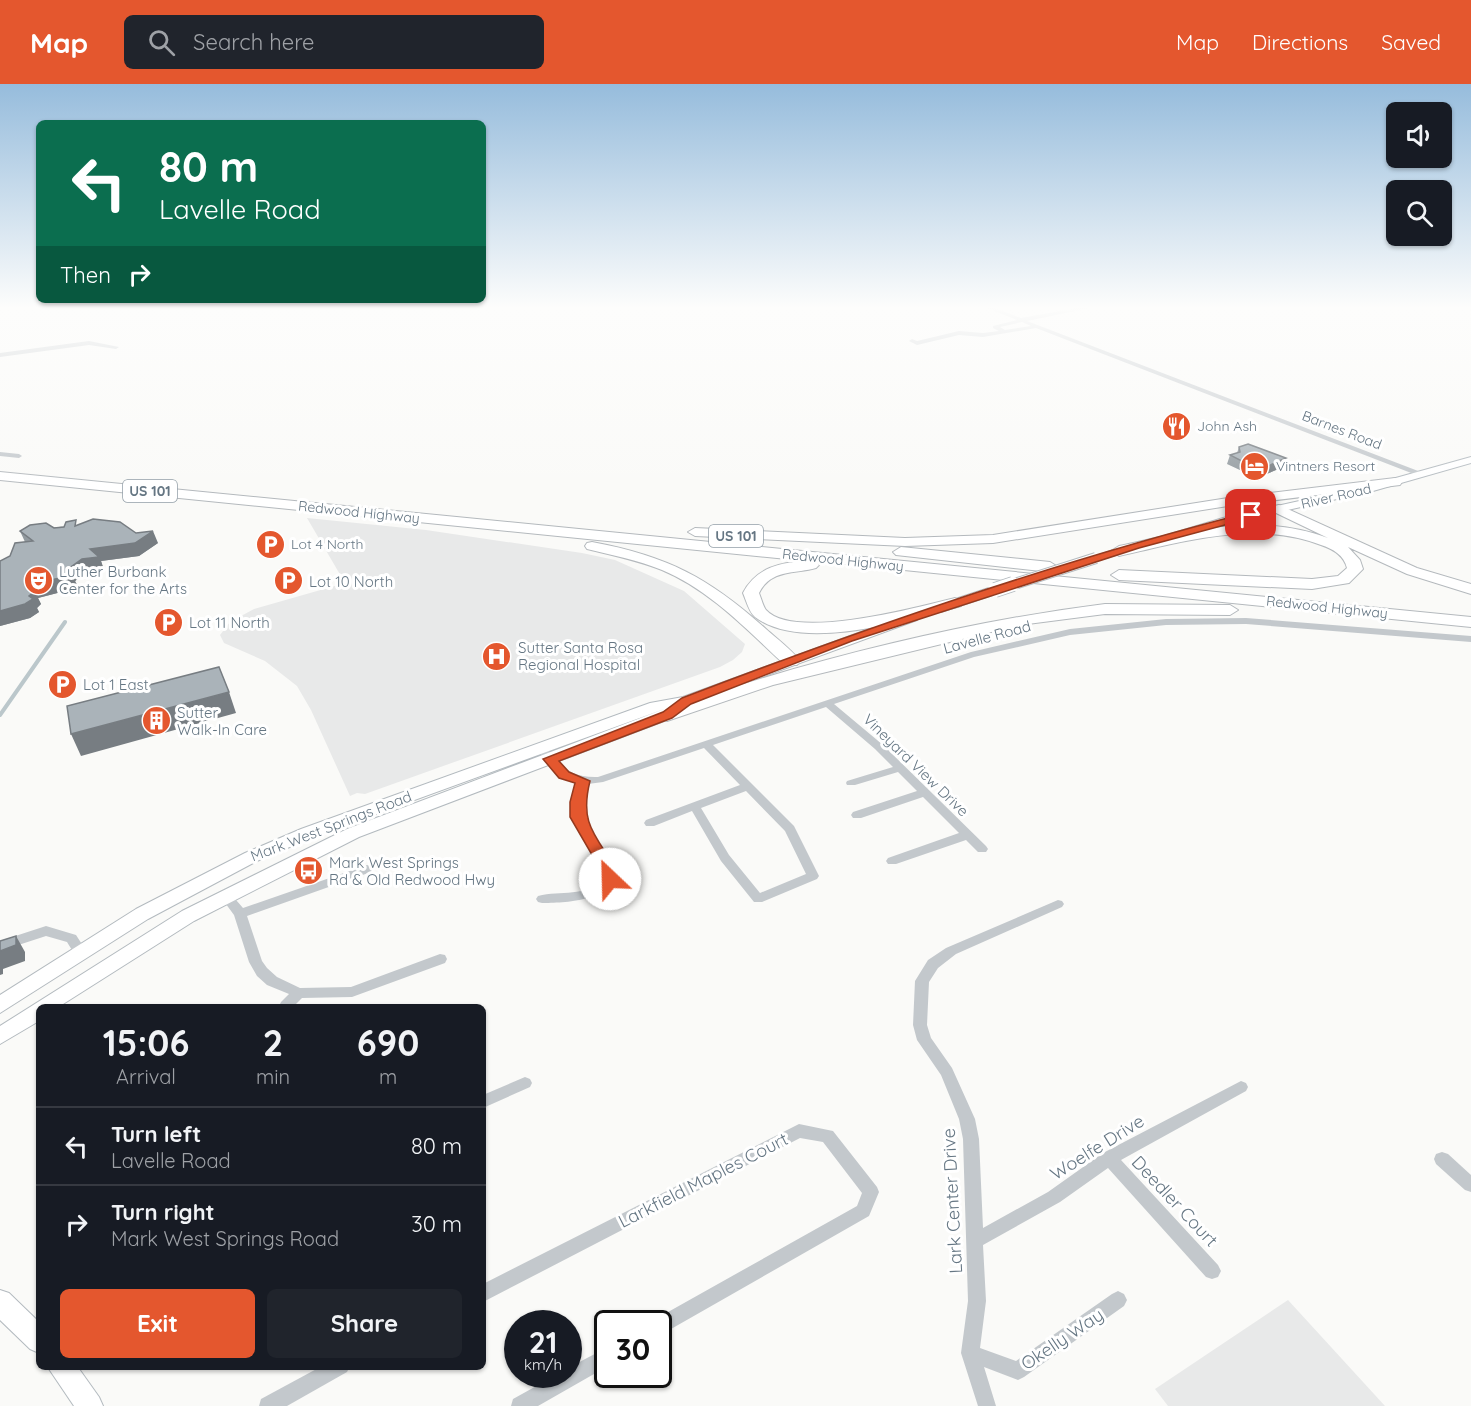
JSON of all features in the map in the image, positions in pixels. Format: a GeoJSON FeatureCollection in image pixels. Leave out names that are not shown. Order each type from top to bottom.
{"type":"FeatureCollection","features":[{"type":"Feature","properties":{"kind":"highway","name":"Redwood Highway"},"geometry":{"type":"LineString","coordinates":[[0,465],[1471,609]]}},
{"type":"Feature","properties":{"kind":"highway","name":"Redwood Highway"},"geometry":{"type":"LineString","coordinates":[[0,476],[1471,623]]}},
{"type":"Feature","properties":{"kind":"highway"},"geometry":{"type":"LineString","coordinates":[[695,532],[898,542],[993,540],[1221,503],[1395,482]]}},
{"type":"Feature","properties":{"kind":"highway"},"geometry":{"type":"LineString","coordinates":[[1279,509],[1412,571],[1471,589]]}},
{"type":"Feature","properties":{"kind":"highway"},"geometry":{"type":"LineString","coordinates":[[375,513],[592,546],[647,560],[683,574],[704,587],[791,661]]}},
{"type":"Feature","properties":{"kind":"highway"},"geometry":{"type":"LineString","coordinates":[[1119,551],[1209,533],[1280,531],[1314,537],[1337,546],[1353,560],[1355,569],[1343,580],[1312,584],[1119,575]]}},
{"type":"Feature","properties":{"kind":"highway"},"geometry":{"type":"LineString","coordinates":[[955,603],[842,628],[817,630],[787,625],[767,617],[756,608],[751,593],[764,577],[795,566],[922,574],[978,573]]}},
{"type":"Feature","properties":{"kind":"highway"},"geometry":{"type":"LineString","coordinates":[[667,715],[782,677],[1003,623],[1074,612],[1181,608],[1471,623]]}},
{"type":"Feature","properties":{"kind":"main road","name":"River Road"},"geometry":{"type":"LineString","coordinates":[[1096,558],[1210,525],[1395,482],[1471,460]]}},
{"type":"Feature","properties":{"kind":"main road","name":"Mark West Springs Road"},"geometry":{"type":"LineString","coordinates":[[48,1004],[152,938],[226,896],[353,833],[655,706],[687,701],[791,661],[955,603],[1096,558]]}},
{"type":"Feature","properties":{"kind":"main road","name":"Mark West Springs Road"},"geometry":{"type":"LineString","coordinates":[[0,1005],[80,952],[169,898],[251,857],[308,833],[667,715],[687,701]]}},
{"type":"Feature","properties":{"kind":"main road"},"geometry":{"type":"LineString","coordinates":[[0,1036],[36,1013]]}},
{"type":"Feature","properties":{"kind":"main road"},"geometry":{"type":"LineString","coordinates":[[0,1302],[36,1331]]}},
{"type":"Feature","properties":{"kind":"main road"},"geometry":{"type":"LineString","coordinates":[[63,1370],[90,1406]]}},
{"type":"Feature","properties":{"kind":"street","name":"Barnes Road"},"geometry":{"type":"LineString","coordinates":[[1144,368],[1422,474]]}},
{"type":"Feature","properties":{"kind":"street"},"geometry":{"type":"LineString","coordinates":[[0,454],[20,456]]}},
{"type":"Feature","properties":{"kind":"street","name":"Lavelle Road"},"geometry":{"type":"LineString","coordinates":[[583,781],[609,778],[993,649],[1053,635],[1138,624],[1192,621],[1273,622],[1471,639]]}},
{"type":"Feature","properties":{"kind":"street","name":"Vineyard View Drive"},"geometry":{"type":"LineString","coordinates":[[828,704],[900,768],[982,849]]}},
{"type":"Feature","properties":{"kind":"street"},"geometry":{"type":"LineString","coordinates":[[694,806],[725,858],[758,899],[813,876],[790,829],[746,787],[707,744]]}},
{"type":"Feature","properties":{"kind":"street"},"geometry":{"type":"LineString","coordinates":[[542,899],[573,897],[603,886],[610,879],[610,872],[578,817],[578,802],[583,781],[564,775],[545,754]]}},
{"type":"Feature","properties":{"kind":"street"},"geometry":{"type":"LineString","coordinates":[[851,783],[900,768]]}},
{"type":"Feature","properties":{"kind":"street"},"geometry":{"type":"LineString","coordinates":[[650,823],[746,787]]}},
{"type":"Feature","properties":{"kind":"street"},"geometry":{"type":"LineString","coordinates":[[857,815],[924,793]]}},
{"type":"Feature","properties":{"kind":"street"},"geometry":{"type":"LineString","coordinates":[[892,861],[967,835]]}},
{"type":"Feature","properties":{"kind":"street"},"geometry":{"type":"LineString","coordinates":[[240,914],[367,869]]}},
{"type":"Feature","properties":{"kind":"street"},"geometry":{"type":"LineString","coordinates":[[226,896],[240,914],[262,972],[272,981],[299,993],[352,992],[440,959]]}},
{"type":"Feature","properties":{"kind":"street","name":"Lark Center Drive"},"geometry":{"type":"LineString","coordinates":[[987,1406],[970,1353],[977,1301],[974,1184],[967,1119],[947,1072],[924,1040],[920,1025],[922,981],[933,964],[951,951],[1058,904]]}},
{"type":"Feature","properties":{"kind":"street"},"geometry":{"type":"LineString","coordinates":[[0,946],[46,931],[71,938],[80,952]]}},
{"type":"Feature","properties":{"kind":"street"},"geometry":{"type":"LineString","coordinates":[[288,1004],[299,993]]}},
{"type":"Feature","properties":{"kind":"street"},"geometry":{"type":"LineString","coordinates":[[486,1101],[525,1083]]}},
{"type":"Feature","properties":{"kind":"street","name":"Woelfe Drive"},"geometry":{"type":"LineString","coordinates":[[975,1241],[1054,1197],[1109,1158],[1241,1087]]}},
{"type":"Feature","properties":{"kind":"street","name":"Larkfield Maples Court"},"geometry":{"type":"LineString","coordinates":[[486,1291],[799,1131],[828,1136],[871,1192],[863,1211],[672,1319]]}},
{"type":"Feature","properties":{"kind":"street","name":"Deedler Court"},"geometry":{"type":"LineString","coordinates":[[1109,1158],[1212,1270]]}},
{"type":"Feature","properties":{"kind":"street"},"geometry":{"type":"LineString","coordinates":[[1442,1159],[1471,1185]]}},
{"type":"Feature","properties":{"kind":"street","name":"Okelly Way"},"geometry":{"type":"LineString","coordinates":[[970,1353],[1018,1371],[1118,1300]]}},
{"type":"Feature","properties":{"kind":"street"},"geometry":{"type":"LineString","coordinates":[[520,1406],[594,1364]]}},
{"type":"Feature","properties":{"kind":"street"},"geometry":{"type":"LineString","coordinates":[[268,1406],[334,1370]]}},
{"type":"Feature","properties":{"kind":"shaded area","name":"Sutter Santa Rosa Regional Hospital"},"geometry":{"type":"Polygon","coordinates":[[[307,518],[426,530],[615,560],[684,591],[745,644],[742,652],[720,667],[365,794],[357,793],[350,796],[311,710],[297,686],[265,661],[224,643],[220,635],[230,622],[254,609],[345,583],[307,518]]]}},
{"type":"Feature","properties":{"kind":"shaded area"},"geometry":{"type":"Polygon","coordinates":[[[1288,1300],[1385,1406],[1168,1406],[1155,1389],[1288,1300]]]}},
{"type":"Feature","properties":{"kind":"building"},"geometry":{"type":"Polygon","coordinates":[[[1248,444],[1286,458],[1259,470],[1230,455],[1240,452],[1239,447],[1248,444]]]}},
{"type":"Feature","properties":{"kind":"building","name":"Luther Burbank Center for the Arts"},"geometry":{"type":"Polygon","coordinates":[[[93,519],[120,522],[136,533],[153,531],[135,543],[90,549],[99,557],[82,559],[68,569],[72,572],[64,577],[29,585],[35,591],[29,596],[33,599],[25,604],[0,611],[0,561],[10,556],[15,543],[33,541],[20,531],[30,525],[46,523],[54,528],[64,527],[66,522],[76,520],[75,526],[93,519]]]}},
{"type":"Feature","properties":{"kind":"building"},"geometry":{"type":"Polygon","coordinates":[[[219,667],[229,692],[71,734],[67,706],[219,667]]]}},
{"type":"Feature","properties":{"kind":"building"},"geometry":{"type":"Polygon","coordinates":[[[16,936],[16,945],[0,951],[0,941],[16,936]]]}},
{"type":"Feature","properties":{"kind":"waterway"},"geometry":{"type":"LineString","coordinates":[[0,715],[65,622]]}},
{"type":"Feature","properties":{"kind":"place","name":"John Ash"},"geometry":{"type":"Point","coordinates":[1176,426]}},
{"type":"Feature","properties":{"kind":"place","name":"Vintners Resort"},"geometry":{"type":"Point","coordinates":[1255,466]}},
{"type":"Feature","properties":{"kind":"place","name":"Lot 4 North"},"geometry":{"type":"Point","coordinates":[270,544]}},
{"type":"Feature","properties":{"kind":"place","name":"Luther Burbank Center for the Arts"},"geometry":{"type":"Point","coordinates":[38,580]}},
{"type":"Feature","properties":{"kind":"place","name":"Lot 10 North"},"geometry":{"type":"Point","coordinates":[288,581]}},
{"type":"Feature","properties":{"kind":"place","name":"Lot 11 North"},"geometry":{"type":"Point","coordinates":[168,622]}},
{"type":"Feature","properties":{"kind":"place","name":"Sutter Santa Rosa Regional Hospital"},"geometry":{"type":"Point","coordinates":[497,656]}},
{"type":"Feature","properties":{"kind":"place","name":"Lot 1 East"},"geometry":{"type":"Point","coordinates":[62,684]}},
{"type":"Feature","properties":{"kind":"place","name":"Sutter Walk-In Care"},"geometry":{"type":"Point","coordinates":[156,721]}},
{"type":"Feature","properties":{"kind":"place","name":"Mark West Springs Rd & Old Redwood Hwy"},"geometry":{"type":"Point","coordinates":[308,871]}},
{"type":"Feature","properties":{"kind":"route"},"geometry":{"type":"LineString","coordinates":[[610,879],[610,872],[578,817],[578,802],[583,781],[564,775],[549,759],[667,715],[687,701],[848,639],[1135,546],[1251,515]]}}]}
